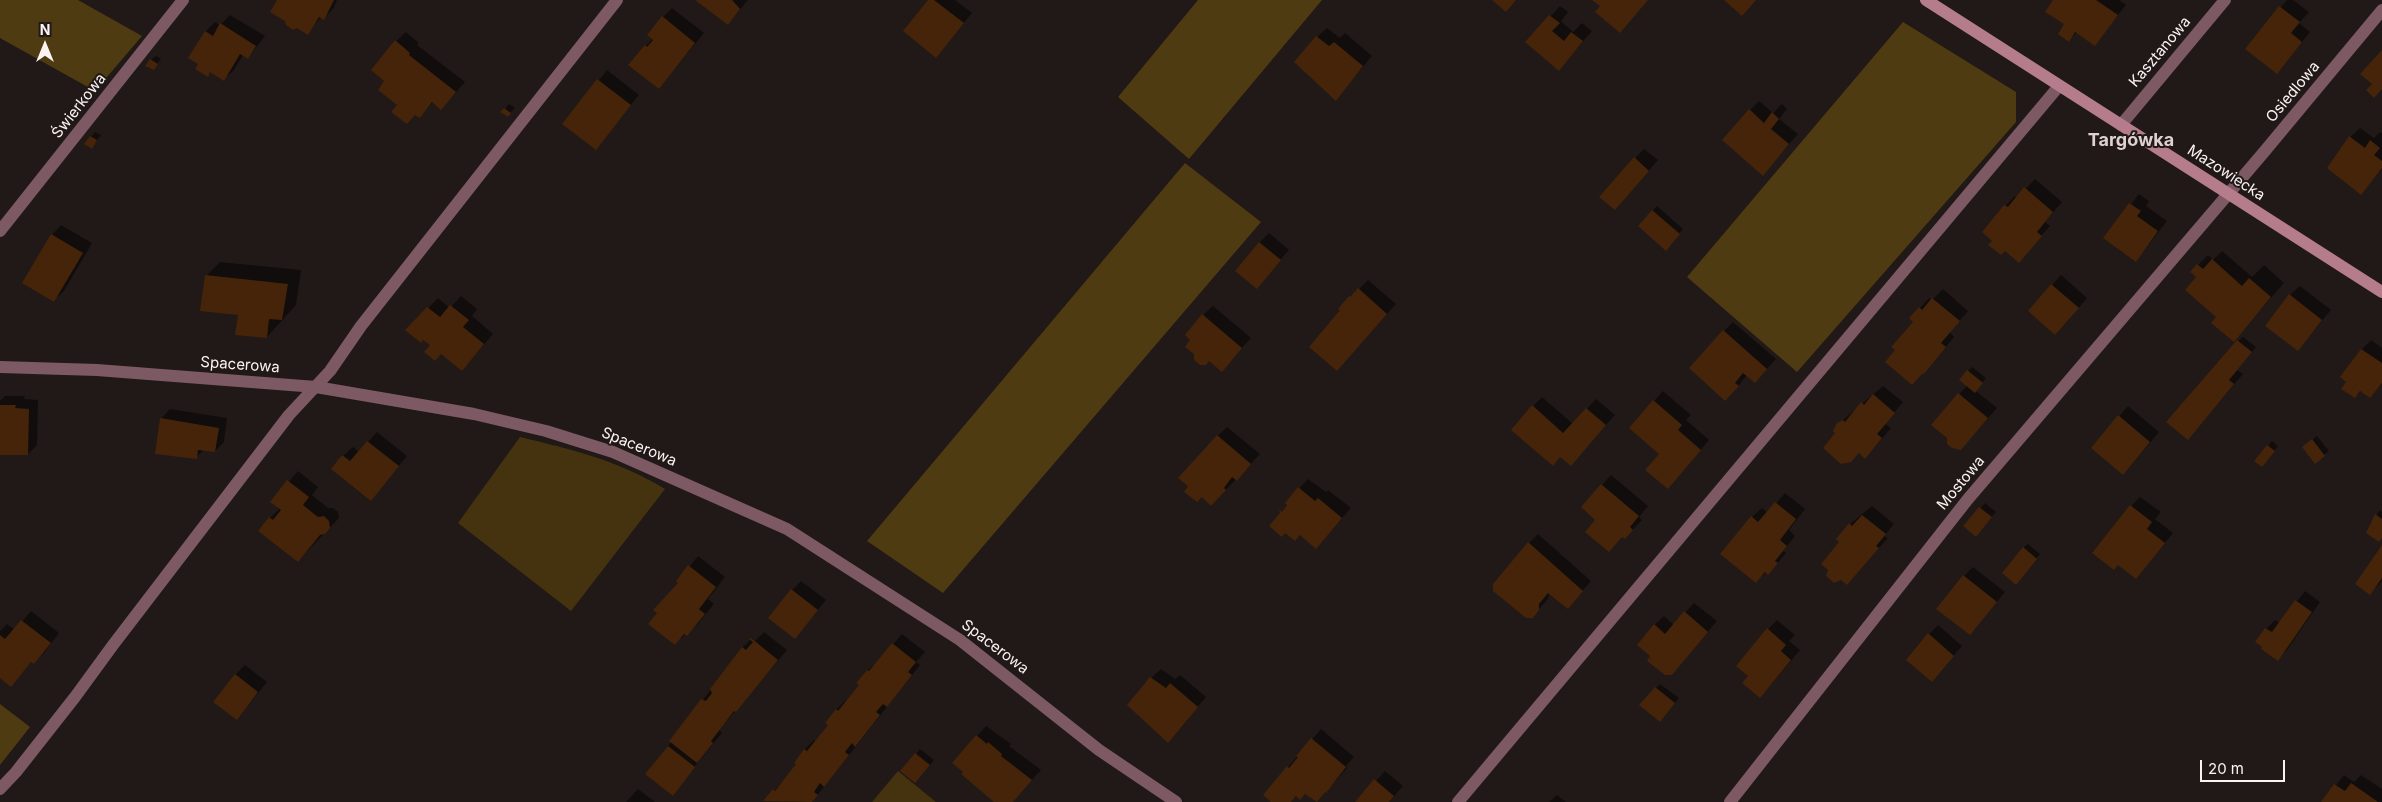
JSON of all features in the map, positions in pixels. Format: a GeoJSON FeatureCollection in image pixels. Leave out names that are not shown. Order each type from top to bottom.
{"type":"FeatureCollection","features":[{"type":"Feature","properties":{"kind":"street","name":"Świerkowa"},"geometry":{"type":"LineString","coordinates":[[0,231],[183,0]]}},
{"type":"Feature","properties":{"kind":"street"},"geometry":{"type":"LineString","coordinates":[[0,789],[16,772],[75,697],[289,415],[330,371],[367,318],[617,0]]}},
{"type":"Feature","properties":{"kind":"street","name":"Mazowiecka"},"geometry":{"type":"LineString","coordinates":[[1926,0],[2382,292]]}},
{"type":"Feature","properties":{"kind":"street","name":"Kasztanowa"},"geometry":{"type":"LineString","coordinates":[[2121,125],[2225,0]]}},
{"type":"Feature","properties":{"kind":"street","name":"Osiedlowa"},"geometry":{"type":"LineString","coordinates":[[2227,194],[2382,10]]}},
{"type":"Feature","properties":{"kind":"street"},"geometry":{"type":"LineString","coordinates":[[1458,802],[2059,86]]}},
{"type":"Feature","properties":{"kind":"street","name":"Mostowa"},"geometry":{"type":"LineString","coordinates":[[1730,802],[1968,500],[2227,194]]}},
{"type":"Feature","properties":{"kind":"street","name":"Spacerowa"},"geometry":{"type":"LineString","coordinates":[[0,367],[97,370],[316,387],[474,414],[546,431],[613,452],[787,529],[960,640],[1099,750],[1176,802]]}},
{"type":"Feature","properties":{"kind":"shaded area"},"geometry":{"type":"Polygon","coordinates":[[[0,0],[78,0],[142,36],[95,91],[0,38],[0,0]]]}},
{"type":"Feature","properties":{"kind":"shaded area"},"geometry":{"type":"Polygon","coordinates":[[[1198,0],[1322,0],[1189,159],[1118,97],[1198,0]]]}},
{"type":"Feature","properties":{"kind":"shaded area"},"geometry":{"type":"Polygon","coordinates":[[[1903,22],[2016,92],[2016,122],[1797,372],[1687,277],[1903,22]]]}},
{"type":"Feature","properties":{"kind":"shaded area"},"geometry":{"type":"Polygon","coordinates":[[[1185,163],[1261,222],[943,593],[867,541],[1185,163]]]}},
{"type":"Feature","properties":{"kind":"shaded area"},"geometry":{"type":"Polygon","coordinates":[[[520,437],[612,463],[630,470],[665,489],[571,611],[458,523],[520,437]]]}},
{"type":"Feature","properties":{"kind":"shaded area"},"geometry":{"type":"Polygon","coordinates":[[[0,704],[30,727],[0,765],[0,704]]]}},
{"type":"Feature","properties":{"kind":"shaded area"},"geometry":{"type":"Polygon","coordinates":[[[898,771],[936,802],[872,802],[898,771]]]}},
{"type":"Feature","properties":{"kind":"building"},"geometry":{"type":"Polygon","coordinates":[[[277,0],[334,0],[324,20],[319,17],[308,35],[297,28],[293,30],[286,25],[285,21],[270,12],[277,0]]]}},
{"type":"Feature","properties":{"kind":"building"},"geometry":{"type":"Polygon","coordinates":[[[695,0],[732,0],[740,9],[728,25],[695,0]]]}},
{"type":"Feature","properties":{"kind":"building"},"geometry":{"type":"Polygon","coordinates":[[[928,0],[934,0],[964,23],[936,58],[903,31],[928,0]]]}},
{"type":"Feature","properties":{"kind":"building"},"geometry":{"type":"Polygon","coordinates":[[[1492,0],[1516,0],[1506,12],[1492,0]]]}},
{"type":"Feature","properties":{"kind":"building"},"geometry":{"type":"Polygon","coordinates":[[[1592,0],[1648,0],[1620,33],[1595,12],[1600,6],[1592,0]]]}},
{"type":"Feature","properties":{"kind":"building"},"geometry":{"type":"Polygon","coordinates":[[[1724,0],[1756,0],[1742,16],[1724,0]]]}},
{"type":"Feature","properties":{"kind":"building"},"geometry":{"type":"Polygon","coordinates":[[[2053,0],[2096,0],[2118,15],[2095,46],[2075,32],[2069,42],[2058,34],[2064,24],[2045,12],[2053,0]]]}},
{"type":"Feature","properties":{"kind":"building"},"geometry":{"type":"Polygon","coordinates":[[[2279,6],[2300,22],[2291,33],[2302,42],[2277,74],[2245,49],[2279,6]]]}},
{"type":"Feature","properties":{"kind":"building"},"geometry":{"type":"Polygon","coordinates":[[[1549,15],[1560,23],[1552,31],[1564,41],[1571,32],[1583,41],[1559,71],[1525,42],[1549,15]]]}},
{"type":"Feature","properties":{"kind":"building"},"geometry":{"type":"Polygon","coordinates":[[[662,16],[695,43],[659,89],[628,65],[645,45],[647,47],[653,40],[647,35],[662,16]]]}},
{"type":"Feature","properties":{"kind":"building"},"geometry":{"type":"Polygon","coordinates":[[[220,23],[256,46],[248,59],[240,54],[224,81],[210,72],[208,77],[195,69],[198,64],[188,58],[205,31],[213,36],[220,23]]]}},
{"type":"Feature","properties":{"kind":"building"},"geometry":{"type":"Polygon","coordinates":[[[1316,36],[1329,46],[1334,42],[1363,66],[1336,101],[1294,62],[1316,36]]]}},
{"type":"Feature","properties":{"kind":"building"},"geometry":{"type":"Polygon","coordinates":[[[395,40],[410,53],[409,55],[456,92],[441,110],[432,102],[420,118],[415,115],[407,124],[391,112],[397,105],[378,90],[384,81],[371,70],[395,40]]]}},
{"type":"Feature","properties":{"kind":"building"},"geometry":{"type":"Polygon","coordinates":[[[2382,50],[2382,89],[2374,98],[2366,90],[2372,84],[2360,74],[2382,50]]]}},
{"type":"Feature","properties":{"kind":"building"},"geometry":{"type":"Polygon","coordinates":[[[150,59],[158,64],[154,70],[145,66],[150,59]]]}},
{"type":"Feature","properties":{"kind":"building"},"geometry":{"type":"Polygon","coordinates":[[[597,79],[631,105],[596,150],[562,124],[597,79]]]}},
{"type":"Feature","properties":{"kind":"building"},"geometry":{"type":"Polygon","coordinates":[[[504,108],[511,113],[508,117],[500,112],[504,108]]]}},
{"type":"Feature","properties":{"kind":"building"},"geometry":{"type":"Polygon","coordinates":[[[1749,109],[1764,123],[1772,112],[1779,119],[1771,129],[1789,144],[1763,176],[1722,140],[1749,109]]]}},
{"type":"Feature","properties":{"kind":"building"},"geometry":{"type":"Polygon","coordinates":[[[90,136],[97,140],[92,149],[84,144],[90,136]]]}},
{"type":"Feature","properties":{"kind":"building"},"geometry":{"type":"Polygon","coordinates":[[[2349,136],[2365,148],[2370,140],[2380,148],[2374,155],[2382,161],[2382,168],[2361,195],[2327,168],[2349,136]]]}},
{"type":"Feature","properties":{"kind":"building"},"geometry":{"type":"Polygon","coordinates":[[[1634,157],[1649,171],[1615,210],[1599,197],[1634,157]]]}},
{"type":"Feature","properties":{"kind":"building"},"geometry":{"type":"Polygon","coordinates":[[[2024,187],[2053,212],[2037,232],[2042,236],[2019,263],[2005,251],[2001,255],[1988,245],[1992,241],[1982,232],[2004,205],[2008,207],[2024,187]]]}},
{"type":"Feature","properties":{"kind":"building"},"geometry":{"type":"Polygon","coordinates":[[[2129,203],[2141,211],[2137,216],[2158,231],[2136,262],[2103,238],[2129,203]]]}},
{"type":"Feature","properties":{"kind":"building"},"geometry":{"type":"Polygon","coordinates":[[[1652,210],[1680,234],[1666,251],[1638,226],[1652,210]]]}},
{"type":"Feature","properties":{"kind":"building"},"geometry":{"type":"Polygon","coordinates":[[[51,234],[83,253],[54,302],[22,283],[51,234]]]}},
{"type":"Feature","properties":{"kind":"building"},"geometry":{"type":"Polygon","coordinates":[[[1259,242],[1281,260],[1257,289],[1235,271],[1259,242]]]}},
{"type":"Feature","properties":{"kind":"building"},"geometry":{"type":"Polygon","coordinates":[[[2212,259],[2242,286],[2249,278],[2271,297],[2234,342],[2211,323],[2216,317],[2185,290],[2196,277],[2190,272],[2197,264],[2203,269],[2212,259]]]}},
{"type":"Feature","properties":{"kind":"building"},"geometry":{"type":"Polygon","coordinates":[[[205,275],[288,284],[282,320],[269,319],[267,338],[235,335],[238,315],[200,311],[205,275]]]}},
{"type":"Feature","properties":{"kind":"building"},"geometry":{"type":"Polygon","coordinates":[[[2051,284],[2079,308],[2055,335],[2028,311],[2051,284]]]}},
{"type":"Feature","properties":{"kind":"building"},"geometry":{"type":"Polygon","coordinates":[[[1358,288],[1387,314],[1337,371],[1309,347],[1340,310],[1338,309],[1358,288]]]}},
{"type":"Feature","properties":{"kind":"building"},"geometry":{"type":"Polygon","coordinates":[[[2289,294],[2322,320],[2298,351],[2265,326],[2289,294]]]}},
{"type":"Feature","properties":{"kind":"building"},"geometry":{"type":"Polygon","coordinates":[[[1932,298],[1960,321],[1941,343],[1946,347],[1924,374],[1912,385],[1885,362],[1895,350],[1891,347],[1913,322],[1909,318],[1919,307],[1922,310],[1932,298]]]}},
{"type":"Feature","properties":{"kind":"building"},"geometry":{"type":"Polygon","coordinates":[[[450,305],[469,320],[463,327],[484,344],[462,371],[441,354],[435,361],[424,352],[430,345],[423,340],[421,343],[405,330],[427,307],[440,317],[450,305]]]}},
{"type":"Feature","properties":{"kind":"building"},"geometry":{"type":"Polygon","coordinates":[[[1202,314],[1242,348],[1222,372],[1209,361],[1206,365],[1200,365],[1194,360],[1194,354],[1185,347],[1190,340],[1185,335],[1202,314]]]}},
{"type":"Feature","properties":{"kind":"building"},"geometry":{"type":"Polygon","coordinates":[[[1723,330],[1767,369],[1755,383],[1743,373],[1735,383],[1739,386],[1725,401],[1689,368],[1723,330]]]}},
{"type":"Feature","properties":{"kind":"building"},"geometry":{"type":"Polygon","coordinates":[[[2237,340],[2252,352],[2229,380],[2234,384],[2188,440],[2166,422],[2237,340]]]}},
{"type":"Feature","properties":{"kind":"building"},"geometry":{"type":"Polygon","coordinates":[[[2361,349],[2382,363],[2382,383],[2370,398],[2360,391],[2355,398],[2341,389],[2346,382],[2340,377],[2361,349]]]}},
{"type":"Feature","properties":{"kind":"building"},"geometry":{"type":"Polygon","coordinates":[[[1967,370],[1983,383],[1975,393],[1959,380],[1967,370]]]}},
{"type":"Feature","properties":{"kind":"building"},"geometry":{"type":"Polygon","coordinates":[[[1958,393],[1988,418],[1961,450],[1952,448],[1947,444],[1947,438],[1931,425],[1958,393]]]}},
{"type":"Feature","properties":{"kind":"building"},"geometry":{"type":"Polygon","coordinates":[[[1873,394],[1895,413],[1877,434],[1882,438],[1865,459],[1859,453],[1851,462],[1841,464],[1823,448],[1835,433],[1833,431],[1837,423],[1843,420],[1845,422],[1861,402],[1864,405],[1873,394]]]}},
{"type":"Feature","properties":{"kind":"building"},"geometry":{"type":"Polygon","coordinates":[[[1653,400],[1682,425],[1678,430],[1701,450],[1668,489],[1645,470],[1659,454],[1629,428],[1653,400]]]}},
{"type":"Feature","properties":{"kind":"building"},"geometry":{"type":"Polygon","coordinates":[[[0,405],[16,405],[15,408],[29,409],[28,455],[0,455],[0,405]]]}},
{"type":"Feature","properties":{"kind":"building"},"geometry":{"type":"Polygon","coordinates":[[[1532,405],[1563,433],[1586,408],[1606,425],[1571,466],[1560,457],[1553,466],[1511,430],[1532,405]]]}},
{"type":"Feature","properties":{"kind":"building"},"geometry":{"type":"Polygon","coordinates":[[[2118,415],[2150,442],[2123,475],[2091,448],[2118,415]]]}},
{"type":"Feature","properties":{"kind":"building"},"geometry":{"type":"Polygon","coordinates":[[[160,418],[219,428],[215,452],[198,450],[197,459],[155,454],[160,418]]]}},
{"type":"Feature","properties":{"kind":"building"},"geometry":{"type":"Polygon","coordinates":[[[1217,435],[1251,464],[1237,481],[1232,477],[1224,488],[1226,490],[1211,506],[1202,497],[1197,502],[1184,492],[1188,486],[1178,478],[1217,435]]]}},
{"type":"Feature","properties":{"kind":"building"},"geometry":{"type":"Polygon","coordinates":[[[2312,439],[2325,456],[2315,464],[2302,447],[2312,439]]]}},
{"type":"Feature","properties":{"kind":"building"},"geometry":{"type":"Polygon","coordinates":[[[367,441],[399,466],[371,501],[331,469],[342,455],[350,461],[367,441]]]}},
{"type":"Feature","properties":{"kind":"building"},"geometry":{"type":"Polygon","coordinates":[[[2267,445],[2275,451],[2262,467],[2254,461],[2267,445]]]}},
{"type":"Feature","properties":{"kind":"building"},"geometry":{"type":"Polygon","coordinates":[[[287,480],[309,497],[303,505],[318,517],[324,516],[329,521],[330,528],[325,534],[320,535],[298,562],[258,531],[269,517],[273,520],[281,510],[270,502],[287,480]]]}},
{"type":"Feature","properties":{"kind":"building"},"geometry":{"type":"Polygon","coordinates":[[[1601,484],[1639,516],[1630,527],[1633,530],[1625,539],[1622,537],[1609,552],[1585,532],[1595,520],[1581,507],[1601,484]]]}},
{"type":"Feature","properties":{"kind":"building"},"geometry":{"type":"Polygon","coordinates":[[[1298,487],[1315,501],[1318,498],[1342,518],[1316,549],[1300,535],[1295,541],[1285,533],[1282,537],[1269,526],[1280,513],[1279,509],[1282,512],[1287,505],[1285,503],[1298,487]]]}},
{"type":"Feature","properties":{"kind":"building"},"geometry":{"type":"Polygon","coordinates":[[[1775,502],[1796,519],[1780,540],[1787,546],[1775,561],[1778,563],[1768,575],[1765,572],[1756,583],[1720,554],[1751,516],[1758,522],[1775,502]]]}},
{"type":"Feature","properties":{"kind":"building"},"geometry":{"type":"Polygon","coordinates":[[[2130,505],[2152,522],[2147,529],[2165,543],[2136,579],[2118,565],[2114,570],[2092,553],[2130,505]]]}},
{"type":"Feature","properties":{"kind":"building"},"geometry":{"type":"Polygon","coordinates":[[[1979,507],[1992,517],[1976,537],[1963,526],[1979,507]]]}},
{"type":"Feature","properties":{"kind":"building"},"geometry":{"type":"Polygon","coordinates":[[[2375,514],[2382,519],[2382,538],[2379,542],[2366,533],[2375,514]]]}},
{"type":"Feature","properties":{"kind":"building"},"geometry":{"type":"Polygon","coordinates":[[[1862,515],[1886,534],[1876,546],[1879,548],[1847,585],[1841,580],[1834,583],[1826,576],[1828,570],[1821,564],[1839,542],[1836,539],[1849,523],[1852,526],[1862,515]]]}},
{"type":"Feature","properties":{"kind":"building"},"geometry":{"type":"Polygon","coordinates":[[[1528,542],[1583,591],[1568,609],[1548,593],[1539,604],[1539,610],[1533,618],[1526,618],[1493,591],[1493,584],[1528,542]]]}},
{"type":"Feature","properties":{"kind":"building"},"geometry":{"type":"Polygon","coordinates":[[[2382,545],[2382,578],[2370,595],[2355,584],[2382,545]]]}},
{"type":"Feature","properties":{"kind":"building"},"geometry":{"type":"Polygon","coordinates":[[[2023,547],[2037,559],[2016,585],[2002,573],[2023,547]]]}},
{"type":"Feature","properties":{"kind":"building"},"geometry":{"type":"Polygon","coordinates":[[[688,565],[716,587],[699,609],[705,614],[687,636],[684,634],[675,645],[648,624],[657,613],[653,610],[678,583],[676,581],[688,565]]]}},
{"type":"Feature","properties":{"kind":"building"},"geometry":{"type":"Polygon","coordinates":[[[1963,575],[1997,602],[1970,635],[1936,609],[1963,575]]]}},
{"type":"Feature","properties":{"kind":"building"},"geometry":{"type":"Polygon","coordinates":[[[791,589],[818,610],[795,639],[768,618],[791,589]]]}},
{"type":"Feature","properties":{"kind":"building"},"geometry":{"type":"Polygon","coordinates":[[[2295,600],[2312,612],[2278,661],[2261,649],[2262,647],[2255,642],[2265,628],[2272,632],[2295,600]]]}},
{"type":"Feature","properties":{"kind":"building"},"geometry":{"type":"Polygon","coordinates":[[[1684,611],[1708,632],[1672,675],[1665,675],[1647,661],[1650,656],[1637,645],[1654,624],[1665,634],[1684,611]]]}},
{"type":"Feature","properties":{"kind":"building"},"geometry":{"type":"Polygon","coordinates":[[[21,620],[51,643],[34,664],[31,662],[11,687],[0,678],[0,635],[5,639],[21,620]]]}},
{"type":"Feature","properties":{"kind":"building"},"geometry":{"type":"Polygon","coordinates":[[[1767,628],[1786,645],[1781,651],[1791,660],[1760,698],[1742,683],[1748,676],[1736,666],[1767,628]]]}},
{"type":"Feature","properties":{"kind":"building"},"geometry":{"type":"Polygon","coordinates":[[[1928,633],[1954,656],[1932,682],[1906,660],[1928,633]]]}},
{"type":"Feature","properties":{"kind":"building"},"geometry":{"type":"Polygon","coordinates":[[[751,638],[778,660],[736,712],[734,711],[697,763],[669,741],[701,699],[706,701],[712,693],[710,689],[742,647],[746,650],[753,642],[749,639],[751,638]]]}},
{"type":"Feature","properties":{"kind":"building"},"geometry":{"type":"Polygon","coordinates":[[[892,643],[916,662],[908,672],[912,675],[887,707],[883,704],[876,712],[880,715],[855,747],[852,743],[845,752],[849,755],[824,787],[820,783],[814,792],[818,795],[812,802],[763,801],[773,789],[775,791],[796,764],[794,763],[804,749],[807,751],[828,725],[825,723],[836,709],[838,711],[859,685],[856,683],[867,670],[869,671],[892,643]]]}},
{"type":"Feature","properties":{"kind":"building"},"geometry":{"type":"Polygon","coordinates":[[[235,674],[258,692],[237,720],[213,702],[235,674]]]}},
{"type":"Feature","properties":{"kind":"building"},"geometry":{"type":"Polygon","coordinates":[[[1150,677],[1166,688],[1170,683],[1198,707],[1168,743],[1127,705],[1150,677]]]}},
{"type":"Feature","properties":{"kind":"building"},"geometry":{"type":"Polygon","coordinates":[[[1655,687],[1675,703],[1660,722],[1639,705],[1655,687]]]}},
{"type":"Feature","properties":{"kind":"building"},"geometry":{"type":"Polygon","coordinates":[[[976,735],[987,744],[988,742],[1002,754],[1001,756],[1032,780],[1013,802],[994,802],[961,774],[963,772],[952,763],[976,735]]]}},
{"type":"Feature","properties":{"kind":"building"},"geometry":{"type":"Polygon","coordinates":[[[1311,738],[1346,767],[1317,802],[1305,794],[1300,800],[1296,796],[1291,802],[1271,802],[1263,795],[1287,766],[1289,768],[1311,738]]]}},
{"type":"Feature","properties":{"kind":"building"},"geometry":{"type":"Polygon","coordinates":[[[668,746],[695,767],[673,796],[645,774],[668,746]]]}},
{"type":"Feature","properties":{"kind":"building"},"geometry":{"type":"Polygon","coordinates":[[[915,753],[930,765],[915,783],[900,771],[915,753]]]}},
{"type":"Feature","properties":{"kind":"building"},"geometry":{"type":"Polygon","coordinates":[[[1374,779],[1394,796],[1389,802],[1355,802],[1374,779]]]}},
{"type":"Feature","properties":{"kind":"building"},"geometry":{"type":"Polygon","coordinates":[[[2351,783],[2378,802],[2321,802],[2334,784],[2345,791],[2351,783]]]}},
{"type":"Feature","properties":{"kind":"district","name":"Targówka"},"geometry":{"type":"Point","coordinates":[2131,141]}}]}
